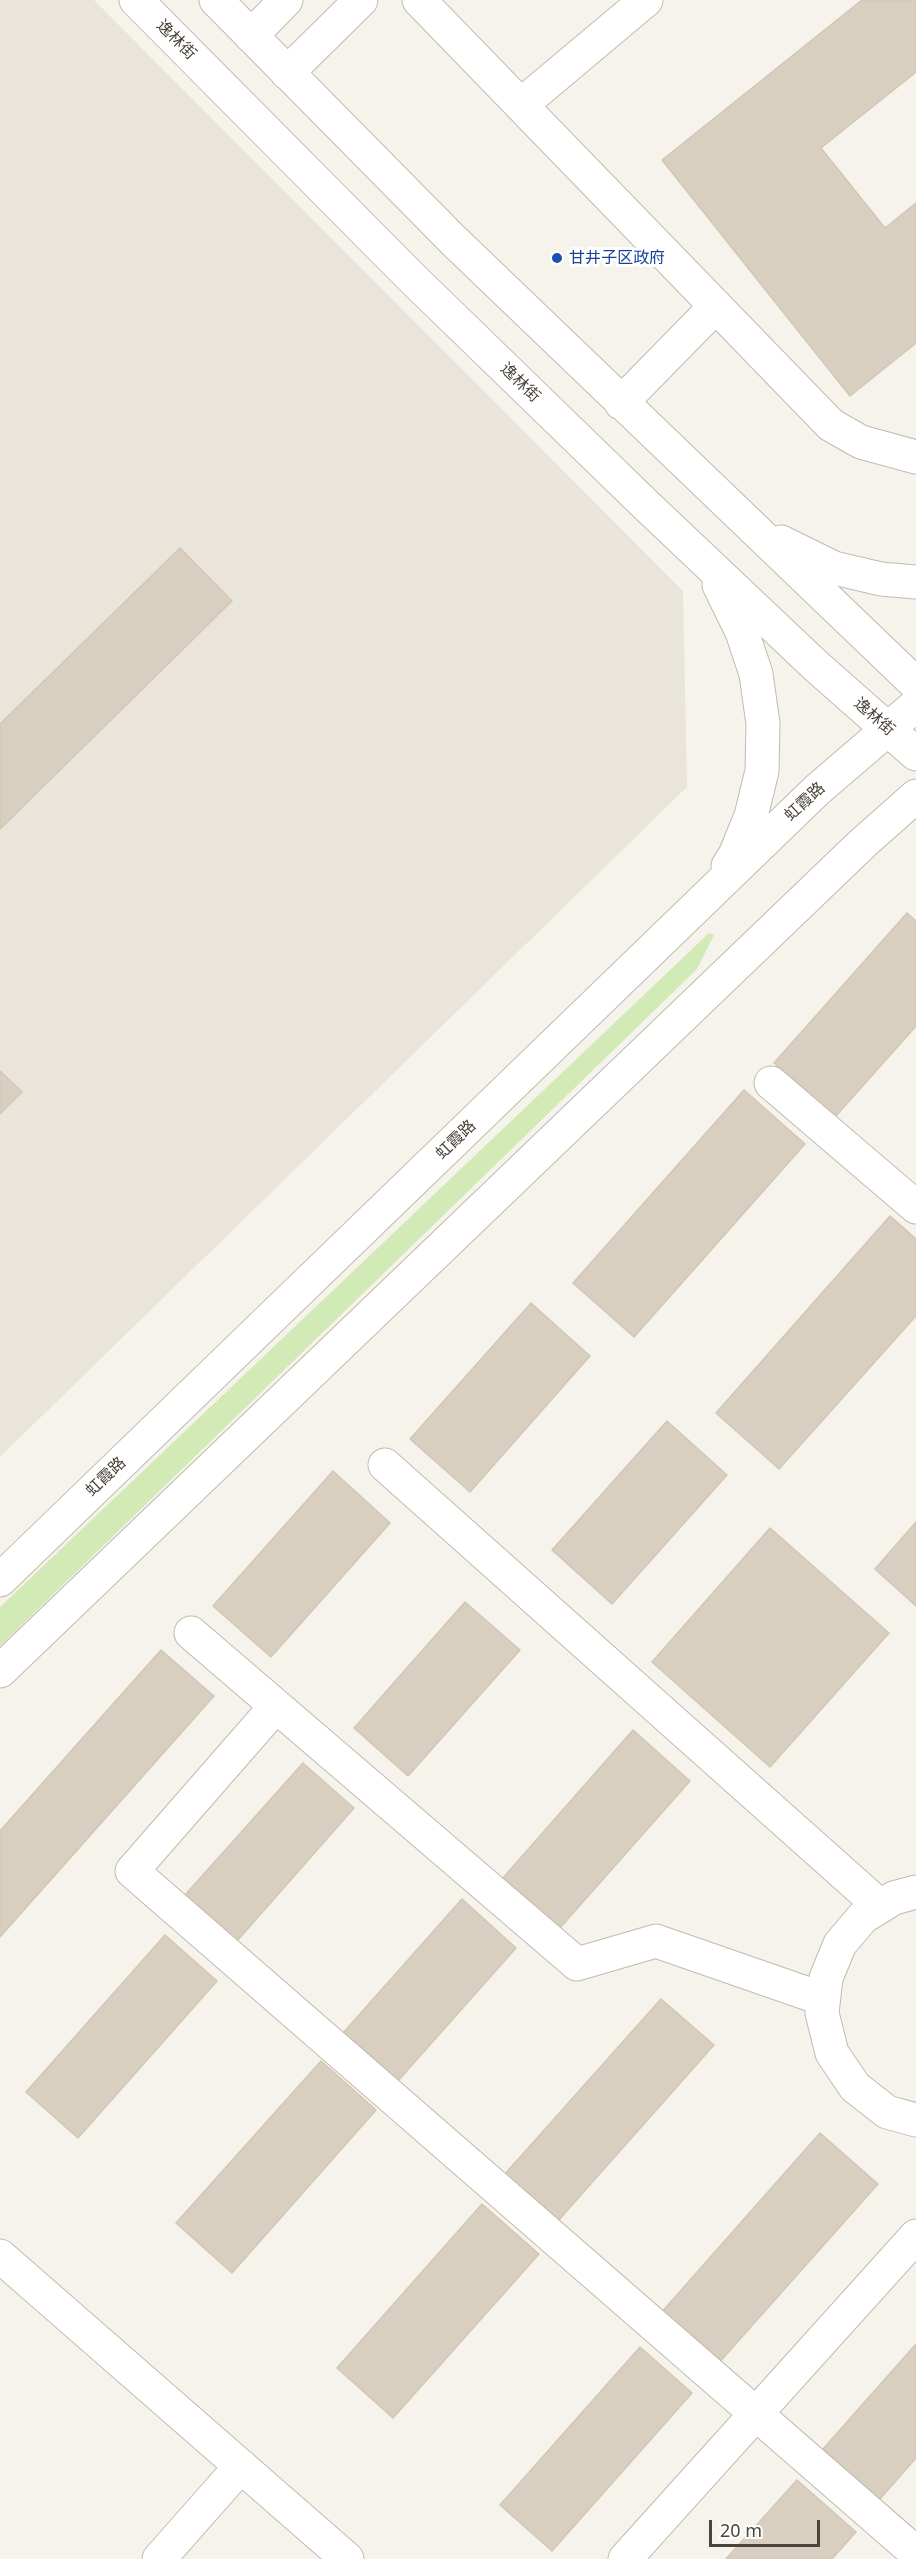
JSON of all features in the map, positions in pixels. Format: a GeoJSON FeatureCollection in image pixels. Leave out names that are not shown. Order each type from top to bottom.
{"type":"FeatureCollection","features":[{"type":"Feature","properties":{"kind":"street","name":"逸林街"},"geometry":{"type":"LineString","coordinates":[[136,0],[412,278],[816,666],[916,754]]}},
{"type":"Feature","properties":{"kind":"street"},"geometry":{"type":"LineString","coordinates":[[216,0],[453,240],[916,684]]}},
{"type":"Feature","properties":{"kind":"street"},"geometry":{"type":"LineString","coordinates":[[251,36],[286,0]]}},
{"type":"Feature","properties":{"kind":"street"},"geometry":{"type":"LineString","coordinates":[[286,73],[361,0]]}},
{"type":"Feature","properties":{"kind":"street"},"geometry":{"type":"LineString","coordinates":[[419,0],[831,425],[861,442],[916,457]]}},
{"type":"Feature","properties":{"kind":"street"},"geometry":{"type":"LineString","coordinates":[[521,105],[646,0]]}},
{"type":"Feature","properties":{"kind":"street"},"geometry":{"type":"LineString","coordinates":[[621,403],[716,306]]}},
{"type":"Feature","properties":{"kind":"street"},"geometry":{"type":"LineString","coordinates":[[741,517],[791,549],[834,568],[881,579],[916,582]]}},
{"type":"Feature","properties":{"kind":"street"},"geometry":{"type":"LineString","coordinates":[[702,558],[724,594],[742,632],[756,674],[763,724],[762,771],[751,816],[735,855],[712,891]]}},
{"type":"Feature","properties":{"kind":"street","name":"虹霞路"},"geometry":{"type":"LineString","coordinates":[[0,1580],[817,790],[916,705]]}},
{"type":"Feature","properties":{"kind":"street"},"geometry":{"type":"LineString","coordinates":[[0,1671],[863,843],[916,796]]}},
{"type":"Feature","properties":{"kind":"street"},"geometry":{"type":"LineString","coordinates":[[771,1083],[916,1207]]}},
{"type":"Feature","properties":{"kind":"street"},"geometry":{"type":"LineString","coordinates":[[385,1465],[880,1906]]}},
{"type":"Feature","properties":{"kind":"street"},"geometry":{"type":"LineString","coordinates":[[191,1633],[577,1965],[656,1941],[824,1999]]}},
{"type":"Feature","properties":{"kind":"street"},"geometry":{"type":"LineString","coordinates":[[276,1706],[132,1871],[916,2553]]}},
{"type":"Feature","properties":{"kind":"street"},"geometry":{"type":"LineString","coordinates":[[916,1892],[894,1898],[863,1917],[840,1944],[826,1978],[822,2013],[832,2053],[855,2087],[887,2112],[916,2121]]}},
{"type":"Feature","properties":{"kind":"street"},"geometry":{"type":"LineString","coordinates":[[625,2559],[916,2236]]}},
{"type":"Feature","properties":{"kind":"street"},"geometry":{"type":"LineString","coordinates":[[0,2256],[347,2559]]}},
{"type":"Feature","properties":{"kind":"street"},"geometry":{"type":"LineString","coordinates":[[159,2559],[241,2466]]}},
{"type":"Feature","properties":{"kind":"shaded area"},"geometry":{"type":"Polygon","coordinates":[[[0,0],[94,0],[683,591],[687,787],[0,1457],[0,0]]]}},
{"type":"Feature","properties":{"kind":"green space"},"geometry":{"type":"Polygon","coordinates":[[[709,933],[714,935],[697,969],[0,1646],[0,1607],[709,933]]]}},
{"type":"Feature","properties":{"kind":"building"},"geometry":{"type":"Polygon","coordinates":[[[862,0],[916,0],[916,72],[821,148],[885,228],[916,203],[916,343],[850,396],[662,160],[862,0]]]}},
{"type":"Feature","properties":{"kind":"building"},"geometry":{"type":"Polygon","coordinates":[[[180,548],[232,601],[0,829],[0,724],[180,548]]]}},
{"type":"Feature","properties":{"kind":"building"},"geometry":{"type":"Polygon","coordinates":[[[907,913],[916,921],[916,1026],[835,1117],[774,1063],[907,913]]]}},
{"type":"Feature","properties":{"kind":"building"},"geometry":{"type":"Polygon","coordinates":[[[0,1071],[22,1092],[0,1114],[0,1071]]]}},
{"type":"Feature","properties":{"kind":"building"},"geometry":{"type":"Polygon","coordinates":[[[744,1090],[805,1144],[634,1337],[573,1283],[744,1090]]]}},
{"type":"Feature","properties":{"kind":"building"},"geometry":{"type":"Polygon","coordinates":[[[890,1216],[916,1239],[916,1316],[779,1469],[716,1413],[890,1216]]]}},
{"type":"Feature","properties":{"kind":"building"},"geometry":{"type":"Polygon","coordinates":[[[531,1303],[590,1356],[470,1492],[410,1439],[531,1303]]]}},
{"type":"Feature","properties":{"kind":"building"},"geometry":{"type":"Polygon","coordinates":[[[667,1421],[727,1475],[612,1604],[552,1550],[667,1421]]]}},
{"type":"Feature","properties":{"kind":"building"},"geometry":{"type":"Polygon","coordinates":[[[333,1471],[390,1523],[271,1657],[213,1606],[333,1471]]]}},
{"type":"Feature","properties":{"kind":"building"},"geometry":{"type":"Polygon","coordinates":[[[916,1522],[916,1606],[875,1569],[916,1522]]]}},
{"type":"Feature","properties":{"kind":"building"},"geometry":{"type":"Polygon","coordinates":[[[770,1528],[889,1633],[770,1767],[652,1662],[770,1528]]]}},
{"type":"Feature","properties":{"kind":"building"},"geometry":{"type":"Polygon","coordinates":[[[465,1602],[520,1650],[408,1776],[354,1728],[465,1602]]]}},
{"type":"Feature","properties":{"kind":"building"},"geometry":{"type":"Polygon","coordinates":[[[161,1650],[214,1696],[0,1937],[0,1831],[161,1650]]]}},
{"type":"Feature","properties":{"kind":"building"},"geometry":{"type":"Polygon","coordinates":[[[633,1730],[690,1781],[559,1929],[502,1879],[633,1730]]]}},
{"type":"Feature","properties":{"kind":"building"},"geometry":{"type":"Polygon","coordinates":[[[303,1763],[354,1808],[237,1941],[185,1895],[303,1763]]]}},
{"type":"Feature","properties":{"kind":"building"},"geometry":{"type":"Polygon","coordinates":[[[462,1899],[516,1948],[397,2082],[343,2033],[462,1899]]]}},
{"type":"Feature","properties":{"kind":"building"},"geometry":{"type":"Polygon","coordinates":[[[165,1935],[217,1981],[78,2138],[26,2092],[165,1935]]]}},
{"type":"Feature","properties":{"kind":"building"},"geometry":{"type":"Polygon","coordinates":[[[661,1999],[714,2045],[557,2222],[504,2175],[661,1999]]]}},
{"type":"Feature","properties":{"kind":"building"},"geometry":{"type":"Polygon","coordinates":[[[321,2061],[376,2110],[232,2273],[176,2223],[321,2061]]]}},
{"type":"Feature","properties":{"kind":"building"},"geometry":{"type":"Polygon","coordinates":[[[820,2133],[878,2184],[717,2365],[660,2314],[820,2133]]]}},
{"type":"Feature","properties":{"kind":"building"},"geometry":{"type":"Polygon","coordinates":[[[482,2204],[539,2254],[393,2418],[337,2368],[482,2204]]]}},
{"type":"Feature","properties":{"kind":"building"},"geometry":{"type":"Polygon","coordinates":[[[916,2344],[916,2458],[879,2500],[823,2449],[916,2344]]]}},
{"type":"Feature","properties":{"kind":"building"},"geometry":{"type":"Polygon","coordinates":[[[640,2347],[692,2393],[552,2551],[500,2505],[640,2347]]]}},
{"type":"Feature","properties":{"kind":"building"},"geometry":{"type":"Polygon","coordinates":[[[797,2480],[856,2532],[832,2559],[726,2559],[797,2480]]]}},
{"type":"Feature","properties":{"kind":"place","name":"甘井子区政府"},"geometry":{"type":"Point","coordinates":[557,258]}}]}
